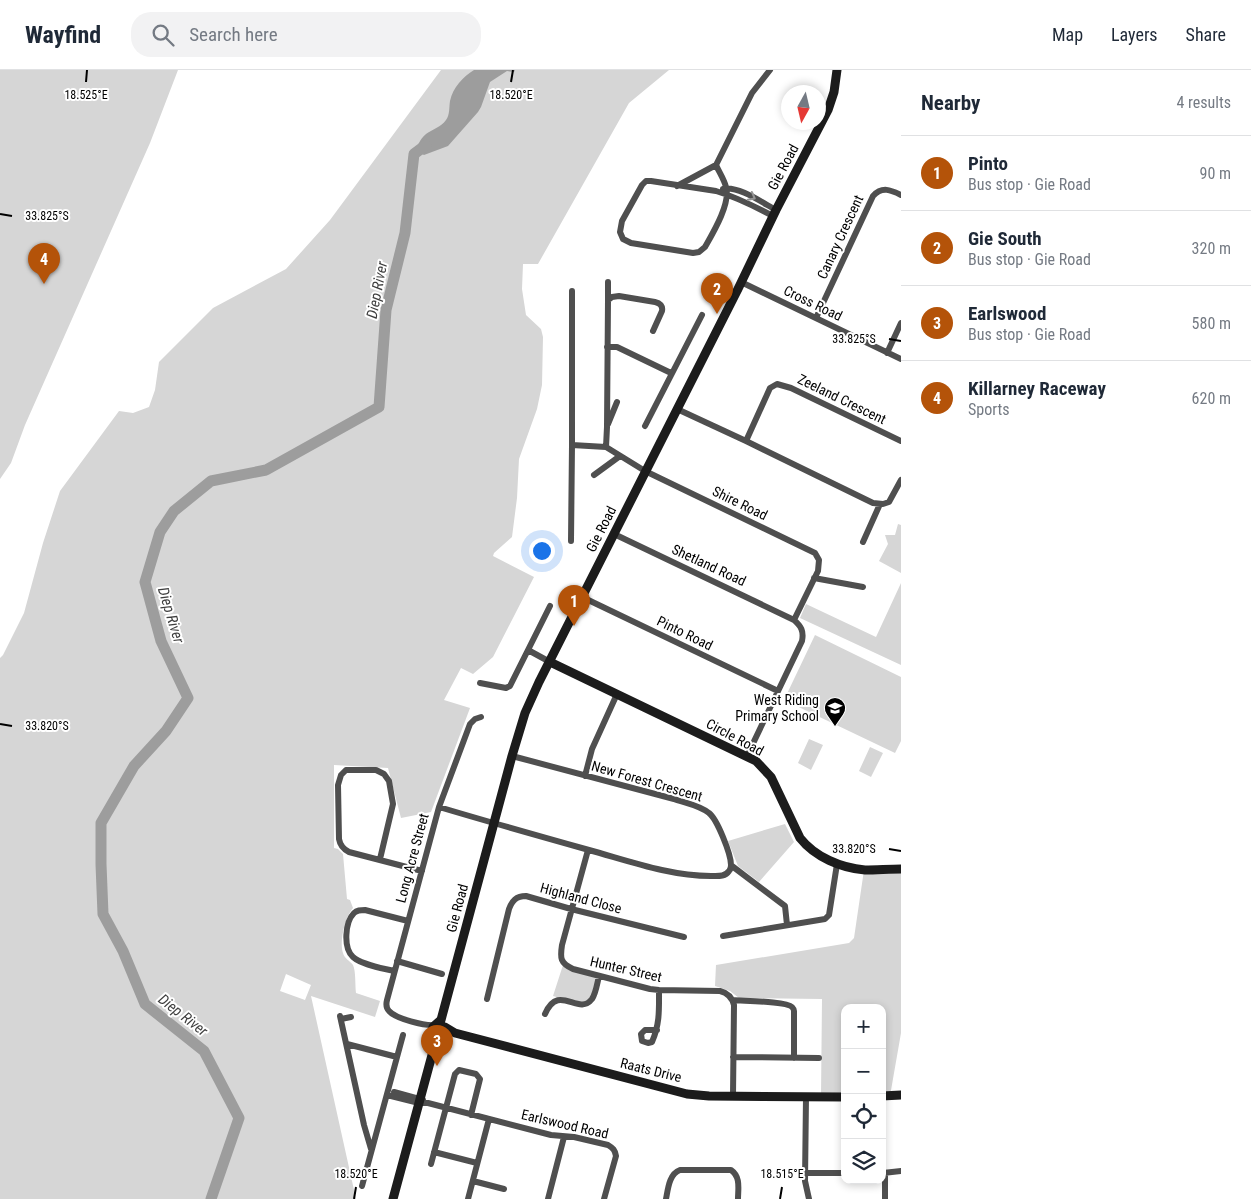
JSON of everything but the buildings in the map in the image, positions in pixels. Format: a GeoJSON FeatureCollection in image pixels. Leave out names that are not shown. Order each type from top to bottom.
{"type":"FeatureCollection","features":[{"type":"Feature","properties":{"kind":"street"},"geometry":{"type":"LineString","coordinates":[[677,186],[716,165],[752,93],[770,70]]}},
{"type":"Feature","properties":{"kind":"street","name":"Gie Road"},"geometry":{"type":"LineString","coordinates":[[393,1199],[422,1102],[438,1030],[512,756],[528,707],[828,110],[834,92],[837,70]]}},
{"type":"Feature","properties":{"kind":"street"},"geometry":{"type":"LineString","coordinates":[[716,165],[726,191],[721,216],[705,247],[699,252],[693,253],[631,243],[624,239],[620,232],[622,221],[642,185],[651,181],[677,186],[726,191],[739,199],[775,213]]}},
{"type":"Feature","properties":{"kind":"street","name":"Canary Crescent"},"geometry":{"type":"LineString","coordinates":[[816,318],[873,196],[878,191],[885,189],[901,196]]}},
{"type":"Feature","properties":{"kind":"street"},"geometry":{"type":"LineString","coordinates":[[572,446],[606,447],[608,282]]}},
{"type":"Feature","properties":{"kind":"street","name":"Cross Road"},"geometry":{"type":"LineString","coordinates":[[741,282],[901,359]]}},
{"type":"Feature","properties":{"kind":"street"},"geometry":{"type":"LineString","coordinates":[[571,541],[572,290]]}},
{"type":"Feature","properties":{"kind":"street"},"geometry":{"type":"LineString","coordinates":[[608,300],[619,296],[660,304],[663,308],[653,331]]}},
{"type":"Feature","properties":{"kind":"street"},"geometry":{"type":"LineString","coordinates":[[645,426],[702,315]]}},
{"type":"Feature","properties":{"kind":"street"},"geometry":{"type":"LineString","coordinates":[[887,353],[901,323]]}},
{"type":"Feature","properties":{"kind":"street"},"geometry":{"type":"LineString","coordinates":[[608,347],[617,348],[672,373]]}},
{"type":"Feature","properties":{"kind":"street","name":"Zeeland Crescent"},"geometry":{"type":"LineString","coordinates":[[746,440],[770,388],[777,384],[791,388],[901,441]]}},
{"type":"Feature","properties":{"kind":"street"},"geometry":{"type":"LineString","coordinates":[[607,427],[617,402]]}},
{"type":"Feature","properties":{"kind":"street"},"geometry":{"type":"LineString","coordinates":[[677,409],[746,440],[873,503],[886,504],[891,500],[901,480]]}},
{"type":"Feature","properties":{"kind":"street","name":"Shire Road"},"geometry":{"type":"LineString","coordinates":[[606,447],[645,471],[815,553],[819,560],[818,571],[814,578]]}},
{"type":"Feature","properties":{"kind":"street"},"geometry":{"type":"LineString","coordinates":[[594,476],[620,456]]}},
{"type":"Feature","properties":{"kind":"street"},"geometry":{"type":"LineString","coordinates":[[863,542],[880,504]]}},
{"type":"Feature","properties":{"kind":"street","name":"Shetland Road"},"geometry":{"type":"LineString","coordinates":[[614,534],[794,620]]}},
{"type":"Feature","properties":{"kind":"street"},"geometry":{"type":"LineString","coordinates":[[747,756],[802,641],[802,629],[794,620],[814,578],[862,588]]}},
{"type":"Feature","properties":{"kind":"street","name":"Pinto Road"},"geometry":{"type":"LineString","coordinates":[[582,597],[778,691]]}},
{"type":"Feature","properties":{"kind":"street"},"geometry":{"type":"LineString","coordinates":[[480,683],[506,688],[510,686],[550,606]]}},
{"type":"Feature","properties":{"kind":"street"},"geometry":{"type":"LineString","coordinates":[[528,650],[550,662]]}},
{"type":"Feature","properties":{"kind":"street","name":"Circle Road"},"geometry":{"type":"LineString","coordinates":[[550,662],[747,756],[760,764],[771,777],[798,835],[806,846],[823,858],[837,864],[864,870],[901,869]]}},
{"type":"Feature","properties":{"kind":"street"},"geometry":{"type":"LineString","coordinates":[[585,776],[592,749],[616,694]]}},
{"type":"Feature","properties":{"kind":"street"},"geometry":{"type":"LineString","coordinates":[[439,807],[470,724],[481,717]]}},
{"type":"Feature","properties":{"kind":"street","name":"New Forest Crescent"},"geometry":{"type":"LineString","coordinates":[[512,756],[698,806],[715,820],[732,866]]}},
{"type":"Feature","properties":{"kind":"street"},"geometry":{"type":"LineString","coordinates":[[380,859],[393,804],[389,781],[384,774],[376,770],[346,770],[340,775],[338,785],[340,844],[347,851],[422,871]]}},
{"type":"Feature","properties":{"kind":"street","name":"Long Acre Street"},"geometry":{"type":"LineString","coordinates":[[438,1030],[394,1015],[388,1009],[387,1000],[394,971],[439,807],[494,823]]}},
{"type":"Feature","properties":{"kind":"street"},"geometry":{"type":"LineString","coordinates":[[494,823],[641,865],[694,875],[722,876],[727,874],[732,866],[784,906],[787,925]]}},
{"type":"Feature","properties":{"kind":"street","name":"Hunter Street"},"geometry":{"type":"LineString","coordinates":[[588,850],[562,944],[562,961],[573,969],[659,990],[720,991],[727,993],[733,1000]]}},
{"type":"Feature","properties":{"kind":"street"},"geometry":{"type":"LineString","coordinates":[[723,936],[825,919],[829,915],[837,864]]}},
{"type":"Feature","properties":{"kind":"street","name":"Highland Close"},"geometry":{"type":"LineString","coordinates":[[487,998],[509,909],[513,901],[521,896],[684,937]]}},
{"type":"Feature","properties":{"kind":"street"},"geometry":{"type":"LineString","coordinates":[[394,971],[360,962],[350,954],[347,949],[346,937],[350,920],[352,915],[360,910],[408,920]]}},
{"type":"Feature","properties":{"kind":"street"},"geometry":{"type":"LineString","coordinates":[[397,961],[442,974]]}},
{"type":"Feature","properties":{"kind":"street"},"geometry":{"type":"LineString","coordinates":[[545,1014],[549,1005],[556,1000],[582,1004],[590,1002],[599,976]]}},
{"type":"Feature","properties":{"kind":"street"},"geometry":{"type":"LineString","coordinates":[[657,1030],[659,990]]}},
{"type":"Feature","properties":{"kind":"street"},"geometry":{"type":"LineString","coordinates":[[733,1096],[733,1000],[762,1001],[792,1007],[794,1011],[794,1058]]}},
{"type":"Feature","properties":{"kind":"street"},"geometry":{"type":"LineString","coordinates":[[350,1017],[341,1017],[371,1150]]}},
{"type":"Feature","properties":{"kind":"street","name":"Raats Drive"},"geometry":{"type":"LineString","coordinates":[[438,1030],[676,1092],[698,1095],[841,1097]]}},
{"type":"Feature","properties":{"kind":"street"},"geometry":{"type":"LineString","coordinates":[[362,1186],[403,1035]]}},
{"type":"Feature","properties":{"kind":"street"},"geometry":{"type":"LineString","coordinates":[[347,1044],[397,1057]]}},
{"type":"Feature","properties":{"kind":"street"},"geometry":{"type":"LineString","coordinates":[[733,1058],[819,1058]]}},
{"type":"Feature","properties":{"kind":"street"},"geometry":{"type":"LineString","coordinates":[[431,1164],[455,1074],[459,1070],[476,1074],[480,1079],[471,1115]]}},
{"type":"Feature","properties":{"kind":"street","name":"Earlswood Road"},"geometry":{"type":"LineString","coordinates":[[387,1093],[551,1135],[574,1137],[608,1146],[615,1151],[615,1160],[604,1199]]}},
{"type":"Feature","properties":{"kind":"street"},"geometry":{"type":"LineString","coordinates":[[886,1096],[901,1095]]}},
{"type":"Feature","properties":{"kind":"street"},"geometry":{"type":"LineString","coordinates":[[806,1097],[805,1181],[808,1199]]}},
{"type":"Feature","properties":{"kind":"street"},"geometry":{"type":"LineString","coordinates":[[468,1199],[489,1119]]}},
{"type":"Feature","properties":{"kind":"street"},"geometry":{"type":"LineString","coordinates":[[364,1125],[370,1133],[377,1131]]}},
{"type":"Feature","properties":{"kind":"street"},"geometry":{"type":"LineString","coordinates":[[548,1199],[564,1137]]}},
{"type":"Feature","properties":{"kind":"street"},"geometry":{"type":"LineString","coordinates":[[434,1152],[477,1162]]}},
{"type":"Feature","properties":{"kind":"street"},"geometry":{"type":"LineString","coordinates":[[666,1199],[672,1176],[680,1170],[731,1170],[738,1179],[738,1199]]}},
{"type":"Feature","properties":{"kind":"street"},"geometry":{"type":"LineString","coordinates":[[886,1173],[901,1171]]}},
{"type":"Feature","properties":{"kind":"street"},"geometry":{"type":"LineString","coordinates":[[805,1173],[841,1173]]}},
{"type":"Feature","properties":{"kind":"street"},"geometry":{"type":"LineString","coordinates":[[472,1181],[504,1189]]}},
{"type":"Feature","properties":{"kind":"street"},"geometry":{"type":"LineString","coordinates":[[884,1184],[885,1199]]}},
{"type":"Feature","properties":{"kind":"shaded area"},"geometry":{"type":"Polygon","coordinates":[[[0,70],[178,70],[150,143],[25,425],[11,463],[0,479],[0,70]]]}},
{"type":"Feature","properties":{"kind":"shaded area"},"geometry":{"type":"Polygon","coordinates":[[[441,70],[669,70],[629,103],[538,264],[523,264],[522,289],[526,315],[541,329],[543,337],[542,385],[537,409],[519,459],[512,537],[493,556],[534,577],[493,657],[473,674],[461,668],[444,700],[470,708],[431,812],[401,818],[388,768],[334,765],[334,848],[343,854],[347,899],[350,900],[353,908],[345,923],[342,948],[343,953],[354,968],[356,993],[380,1001],[375,1017],[311,996],[356,1199],[0,1199],[0,658],[24,613],[43,543],[60,491],[119,411],[133,413],[149,407],[155,390],[159,362],[213,308],[286,269],[330,220],[441,70]],[[286,974],[280,991],[305,1000],[311,985],[286,974]]]}},
{"type":"Feature","properties":{"kind":"shaded area"},"geometry":{"type":"Polygon","coordinates":[[[474,70],[515,70],[514,72],[507,71],[490,82],[478,112],[448,146],[424,155],[420,153],[414,154],[424,136],[446,120],[453,91],[462,79],[474,70]]]}},
{"type":"Feature","properties":{"kind":"shaded area"},"geometry":{"type":"Polygon","coordinates":[[[898,524],[901,525],[901,573],[879,561],[888,544],[885,535],[895,535],[898,524]]]}},
{"type":"Feature","properties":{"kind":"shaded area"},"geometry":{"type":"Polygon","coordinates":[[[901,583],[901,665],[800,618],[806,604],[876,637],[901,583]]]}},
{"type":"Feature","properties":{"kind":"shaded area"},"geometry":{"type":"Polygon","coordinates":[[[815,635],[901,677],[901,741],[895,753],[784,700],[815,635]]]}},
{"type":"Feature","properties":{"kind":"shaded area"},"geometry":{"type":"Polygon","coordinates":[[[809,739],[823,745],[811,770],[798,763],[809,739]]]}},
{"type":"Feature","properties":{"kind":"shaded area"},"geometry":{"type":"Polygon","coordinates":[[[870,747],[883,753],[871,777],[859,771],[870,747]]]}},
{"type":"Feature","properties":{"kind":"shaded area"},"geometry":{"type":"Polygon","coordinates":[[[785,824],[794,842],[759,882],[738,866],[728,841],[785,824]]]}},
{"type":"Feature","properties":{"kind":"shaded area"},"geometry":{"type":"Polygon","coordinates":[[[864,870],[901,870],[901,1033],[890,1096],[886,1096],[886,1004],[841,1004],[841,1096],[821,1096],[822,999],[739,998],[730,991],[715,986],[716,965],[849,943],[854,938],[864,870]]]}},
{"type":"Feature","properties":{"kind":"shaded area"},"geometry":{"type":"Polygon","coordinates":[[[563,965],[598,976],[593,996],[580,1004],[553,996],[563,965]]]}},
{"type":"Feature","properties":{"kind":"waterway","name":"Diep River"},"geometry":{"type":"LineString","coordinates":[[211,1199],[239,1118],[204,1051],[145,1004],[123,951],[103,914],[101,823],[134,766],[166,731],[188,698],[161,641],[145,582],[160,532],[174,511],[211,481],[266,470],[379,407],[386,310],[405,233],[414,154],[426,145]]}},
{"type":"Feature","properties":{"kind":"place","name":"Killarney Raceway"},"geometry":{"type":"Point","coordinates":[44,284]}},
{"type":"Feature","properties":{"kind":"place","name":"Gie South"},"geometry":{"type":"Point","coordinates":[717,314]}},
{"type":"Feature","properties":{"kind":"place","name":"Pinto"},"geometry":{"type":"Point","coordinates":[574,626]}},
{"type":"Feature","properties":{"kind":"place","name":"West Riding Primary School"},"geometry":{"type":"Point","coordinates":[835,727]}},
{"type":"Feature","properties":{"kind":"place","name":"Earlswood"},"geometry":{"type":"Point","coordinates":[437,1066]}}]}
